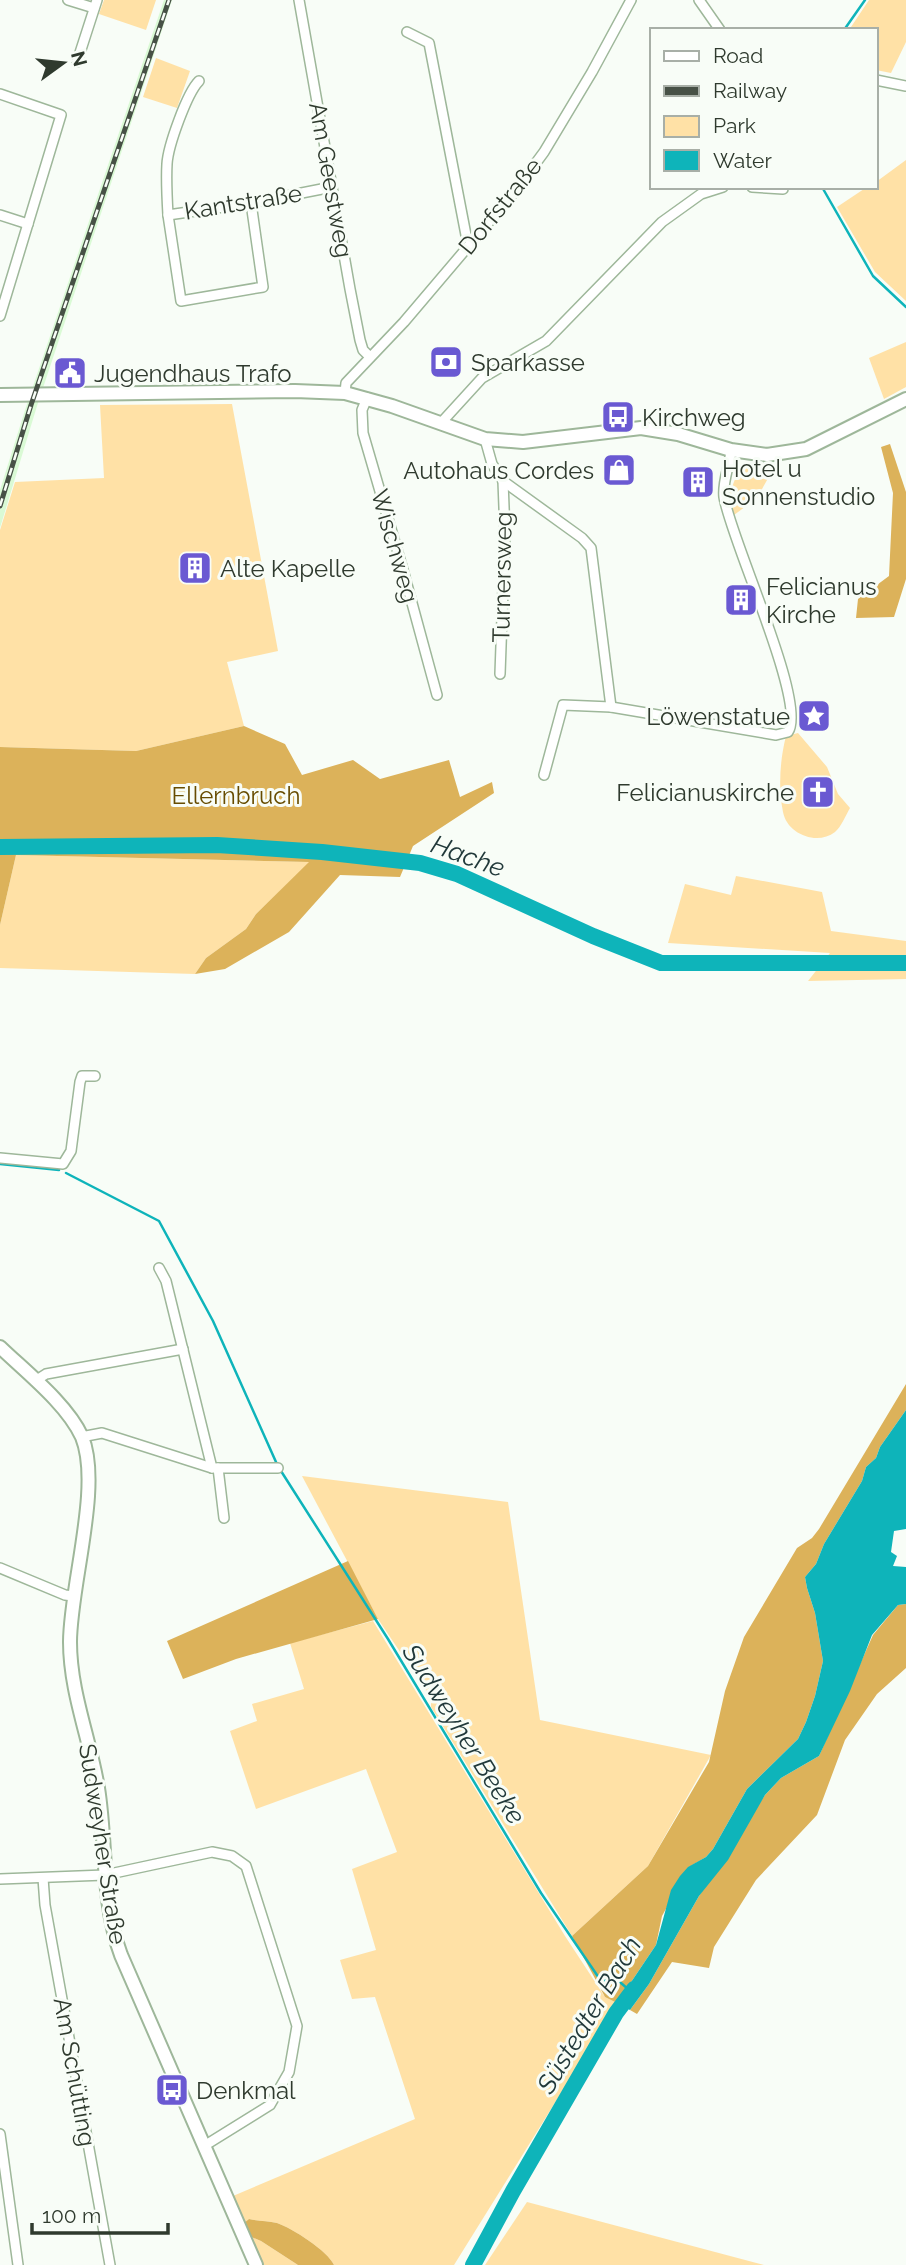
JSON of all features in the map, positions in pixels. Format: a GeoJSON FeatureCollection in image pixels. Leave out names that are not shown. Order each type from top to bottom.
{"type":"FeatureCollection","features":[{"type":"Feature","properties":{"kind":"street"},"geometry":{"type":"LineString","coordinates":[[68,0],[95,4],[77,62]]}},
{"type":"Feature","properties":{"kind":"street","name":"Am Geestweg"},"geometry":{"type":"LineString","coordinates":[[299,0],[360,340],[370,357]]}},
{"type":"Feature","properties":{"kind":"street","name":"Dorfstraße"},"geometry":{"type":"LineString","coordinates":[[345,393],[346,383],[404,323],[516,190],[544,152],[631,0]]}},
{"type":"Feature","properties":{"kind":"street"},"geometry":{"type":"LineString","coordinates":[[699,0],[719,28]]}},
{"type":"Feature","properties":{"kind":"street"},"geometry":{"type":"LineString","coordinates":[[407,32],[429,43],[466,235],[471,242]]}},
{"type":"Feature","properties":{"kind":"street"},"geometry":{"type":"LineString","coordinates":[[878,80],[906,86]]}},
{"type":"Feature","properties":{"kind":"street","name":"Kantstraße"},"geometry":{"type":"LineString","coordinates":[[199,81],[192,88],[167,160],[168,215],[251,203],[332,187]]}},
{"type":"Feature","properties":{"kind":"street"},"geometry":{"type":"LineString","coordinates":[[0,94],[61,115],[0,316]]}},
{"type":"Feature","properties":{"kind":"street"},"geometry":{"type":"LineString","coordinates":[[440,424],[482,378],[546,341],[662,222],[701,194],[717,189]]}},
{"type":"Feature","properties":{"kind":"street"},"geometry":{"type":"LineString","coordinates":[[168,215],[181,300],[263,286],[251,203]]}},
{"type":"Feature","properties":{"kind":"street"},"geometry":{"type":"LineString","coordinates":[[0,215],[28,224]]}},
{"type":"Feature","properties":{"kind":"street"},"geometry":{"type":"LineString","coordinates":[[0,395],[295,391],[345,393],[368,398],[485,439],[523,442],[641,428],[678,434],[731,450],[767,455],[806,449],[906,399]]}},
{"type":"Feature","properties":{"kind":"street","name":"Wischweg"},"geometry":{"type":"LineString","coordinates":[[368,398],[362,410],[363,433],[437,695]]}},
{"type":"Feature","properties":{"kind":"street"},"geometry":{"type":"LineString","coordinates":[[485,439],[492,464],[503,481],[582,538],[591,548],[611,707]]}},
{"type":"Feature","properties":{"kind":"street"},"geometry":{"type":"LineString","coordinates":[[544,775],[563,705],[611,707],[768,734],[788,732],[791,727],[791,704],[756,590],[724,499],[731,450]]}},
{"type":"Feature","properties":{"kind":"street","name":"Turnersweg"},"geometry":{"type":"LineString","coordinates":[[500,674],[505,533],[503,481]]}},
{"type":"Feature","properties":{"kind":"street"},"geometry":{"type":"LineString","coordinates":[[0,1158],[63,1164],[71,1151],[82,1076],[95,1076]]}},
{"type":"Feature","properties":{"kind":"street"},"geometry":{"type":"LineString","coordinates":[[159,1268],[166,1281],[215,1468],[224,1518]]}},
{"type":"Feature","properties":{"kind":"street","name":"Sudweyher Straße"},"geometry":{"type":"LineString","coordinates":[[0,1348],[64,1411],[81,1437],[88,1466],[86,1502],[73,1596],[71,1662],[98,1790],[105,1875],[116,1940],[256,2265]]}},
{"type":"Feature","properties":{"kind":"street"},"geometry":{"type":"LineString","coordinates":[[35,1381],[46,1374],[183,1349]]}},
{"type":"Feature","properties":{"kind":"street"},"geometry":{"type":"LineString","coordinates":[[81,1437],[102,1433],[215,1468],[278,1468]]}},
{"type":"Feature","properties":{"kind":"street"},"geometry":{"type":"LineString","coordinates":[[0,1569],[73,1596]]}},
{"type":"Feature","properties":{"kind":"street"},"geometry":{"type":"LineString","coordinates":[[0,1879],[105,1875],[212,1852],[232,1856],[246,1866],[297,2026],[289,2071],[270,2105],[204,2146]]}},
{"type":"Feature","properties":{"kind":"street","name":"Am Schütting"},"geometry":{"type":"LineString","coordinates":[[43,1878],[110,2265]]}},
{"type":"Feature","properties":{"kind":"street"},"geometry":{"type":"LineString","coordinates":[[0,2134],[18,2265]]}},
{"type":"Feature","properties":{"kind":"shaded area"},"geometry":{"type":"Polygon","coordinates":[[[164,0],[172,0],[37,406],[0,528],[0,490],[164,0]]]}},
{"type":"Feature","properties":{"kind":"green space"},"geometry":{"type":"Polygon","coordinates":[[[104,0],[156,0],[146,30],[99,14],[104,0]]]}},
{"type":"Feature","properties":{"kind":"green space"},"geometry":{"type":"Polygon","coordinates":[[[869,0],[906,0],[906,42],[891,73],[878,70],[878,28],[850,28],[869,0]]]}},
{"type":"Feature","properties":{"kind":"green space"},"geometry":{"type":"Polygon","coordinates":[[[156,58],[190,71],[177,108],[143,97],[156,58]]]}},
{"type":"Feature","properties":{"kind":"green space"},"geometry":{"type":"Polygon","coordinates":[[[906,160],[906,301],[875,272],[837,207],[864,189],[878,189],[878,181],[906,160]]]}},
{"type":"Feature","properties":{"kind":"green space"},"geometry":{"type":"Polygon","coordinates":[[[906,342],[906,387],[884,399],[869,358],[906,342]]]}},
{"type":"Feature","properties":{"kind":"green space"},"geometry":{"type":"Polygon","coordinates":[[[232,404],[278,651],[227,662],[244,726],[136,751],[0,747],[0,530],[15,482],[104,478],[100,405],[232,404]]]}},
{"type":"Feature","properties":{"kind":"green space"},"geometry":{"type":"Polygon","coordinates":[[[890,444],[906,492],[906,579],[894,617],[856,618],[858,599],[889,576],[893,493],[881,447],[890,444]]]}},
{"type":"Feature","properties":{"kind":"green space"},"geometry":{"type":"Polygon","coordinates":[[[741,463],[764,464],[771,473],[757,498],[734,515],[728,498],[741,463]]]}},
{"type":"Feature","properties":{"kind":"green space","name":"Ellernbruch"},"geometry":{"type":"Polygon","coordinates":[[[244,726],[285,744],[302,775],[353,760],[380,779],[449,760],[460,797],[492,782],[494,793],[413,846],[400,877],[340,875],[289,932],[225,969],[195,974],[206,958],[246,929],[256,914],[309,862],[16,855],[0,925],[0,747],[136,751],[244,726]]]}},
{"type":"Feature","properties":{"kind":"green space"},"geometry":{"type":"Polygon","coordinates":[[[798,733],[827,767],[838,794],[850,808],[835,832],[820,838],[796,832],[786,820],[781,803],[781,764],[786,736],[798,733]]]}},
{"type":"Feature","properties":{"kind":"green space"},"geometry":{"type":"Polygon","coordinates":[[[16,855],[310,862],[256,914],[246,929],[206,958],[195,974],[0,968],[0,925],[16,855]]]}},
{"type":"Feature","properties":{"kind":"green space"},"geometry":{"type":"Polygon","coordinates":[[[736,876],[822,892],[831,931],[906,941],[906,979],[808,981],[830,953],[668,943],[685,884],[731,895],[736,876]]]}},
{"type":"Feature","properties":{"kind":"green space"},"geometry":{"type":"Polygon","coordinates":[[[906,1384],[906,1410],[880,1447],[876,1458],[866,1467],[862,1481],[824,1544],[816,1564],[805,1577],[815,1613],[823,1661],[806,1722],[798,1739],[747,1789],[713,1849],[706,1857],[689,1867],[662,1916],[656,1945],[617,2003],[605,1997],[572,1936],[648,1866],[709,1762],[725,1691],[744,1637],[797,1548],[812,1538],[819,1529],[906,1384]]]}},
{"type":"Feature","properties":{"kind":"green space"},"geometry":{"type":"Polygon","coordinates":[[[302,1476],[508,1502],[540,1720],[711,1755],[648,1866],[572,1936],[431,1707],[431,1698],[378,1619],[302,1476]]]}},
{"type":"Feature","properties":{"kind":"green space"},"geometry":{"type":"Polygon","coordinates":[[[348,1561],[378,1619],[236,1659],[183,1679],[167,1641],[348,1561]]]}},
{"type":"Feature","properties":{"kind":"green space"},"geometry":{"type":"Polygon","coordinates":[[[906,1604],[906,1668],[877,1694],[845,1740],[817,1815],[756,1880],[714,1947],[709,1968],[672,1962],[637,2014],[630,2010],[649,1984],[699,1896],[765,1795],[781,1778],[819,1756],[873,1635],[898,1605],[906,1604]]]}},
{"type":"Feature","properties":{"kind":"green space"},"geometry":{"type":"Polygon","coordinates":[[[373,1621],[565,1936],[605,1997],[617,2003],[454,2265],[334,2265],[317,2247],[284,2226],[249,2219],[244,2223],[233,2196],[415,2119],[375,1997],[352,1999],[340,1960],[376,1950],[352,1869],[397,1852],[366,1769],[256,1809],[230,1731],[257,1721],[252,1704],[304,1689],[290,1643],[373,1621]]]}},
{"type":"Feature","properties":{"kind":"green space"},"geometry":{"type":"Polygon","coordinates":[[[527,2202],[764,2265],[485,2265],[527,2202]]]}},
{"type":"Feature","properties":{"kind":"green space"},"geometry":{"type":"Polygon","coordinates":[[[249,2219],[277,2223],[291,2230],[317,2247],[334,2265],[298,2265],[249,2236],[244,2223],[249,2219]]]}},
{"type":"Feature","properties":{"kind":"green space"},"geometry":{"type":"Polygon","coordinates":[[[249,2236],[261,2241],[298,2265],[264,2265],[249,2236]]]}},
{"type":"Feature","properties":{"kind":"water"},"geometry":{"type":"Polygon","coordinates":[[[906,1410],[906,1529],[894,1531],[891,1552],[897,1556],[893,1566],[906,1567],[906,1604],[898,1605],[872,1635],[850,1691],[819,1756],[781,1778],[765,1795],[728,1860],[699,1896],[649,1984],[630,2010],[617,2003],[656,1945],[671,1890],[688,1867],[706,1857],[713,1849],[747,1789],[798,1739],[806,1722],[823,1661],[815,1613],[805,1577],[816,1564],[824,1544],[862,1481],[866,1467],[876,1458],[880,1447],[906,1410]]]}},
{"type":"Feature","properties":{"kind":"waterway"},"geometry":{"type":"LineString","coordinates":[[845,28],[865,0]]}},
{"type":"Feature","properties":{"kind":"waterway"},"geometry":{"type":"LineString","coordinates":[[823,189],[873,276],[906,307]]}},
{"type":"Feature","properties":{"kind":"waterway","name":"Hache"},"geometry":{"type":"LineString","coordinates":[[0,847],[217,845],[322,852],[420,863],[457,874],[593,936],[661,963],[906,963]]}},
{"type":"Feature","properties":{"kind":"waterway","name":"Sudweyher Beeke"},"geometry":{"type":"LineString","coordinates":[[0,1164],[59,1170]]}},
{"type":"Feature","properties":{"kind":"waterway","name":"Sudweyher Beeke"},"geometry":{"type":"LineString","coordinates":[[66,1173],[159,1221],[213,1321],[276,1462]]}},
{"type":"Feature","properties":{"kind":"waterway","name":"Sudweyher Beeke"},"geometry":{"type":"LineString","coordinates":[[281,1471],[388,1639],[541,1893],[599,1978],[606,1981],[614,1977],[628,1989]]}},
{"type":"Feature","properties":{"kind":"waterway","name":"Süstedter Bach"},"geometry":{"type":"LineString","coordinates":[[473,2265],[616,2013],[634,1989]]}},
{"type":"Feature","properties":{"kind":"railway"},"geometry":{"type":"LineString","coordinates":[[0,506],[31,405],[169,0]]}},
{"type":"Feature","properties":{"kind":"place","name":"Sparkasse"},"geometry":{"type":"Point","coordinates":[446,362]}},
{"type":"Feature","properties":{"kind":"place","name":"Jugendhaus Trafo"},"geometry":{"type":"Point","coordinates":[70,373]}},
{"type":"Feature","properties":{"kind":"place","name":"Kirchweg"},"geometry":{"type":"Point","coordinates":[618,417]}},
{"type":"Feature","properties":{"kind":"place","name":"Autohaus Cordes"},"geometry":{"type":"Point","coordinates":[619,470]}},
{"type":"Feature","properties":{"kind":"place","name":"Hotel u Sonnenstudio"},"geometry":{"type":"Point","coordinates":[698,482]}},
{"type":"Feature","properties":{"kind":"place","name":"Alte Kapelle"},"geometry":{"type":"Point","coordinates":[195,568]}},
{"type":"Feature","properties":{"kind":"place","name":"Felicianus Kirche"},"geometry":{"type":"Point","coordinates":[741,600]}},
{"type":"Feature","properties":{"kind":"place","name":"Löwenstatue"},"geometry":{"type":"Point","coordinates":[814,716]}},
{"type":"Feature","properties":{"kind":"place","name":"Felicianuskirche"},"geometry":{"type":"Point","coordinates":[818,792]}},
{"type":"Feature","properties":{"kind":"place","name":"Denkmal"},"geometry":{"type":"Point","coordinates":[172,2090]}}]}
